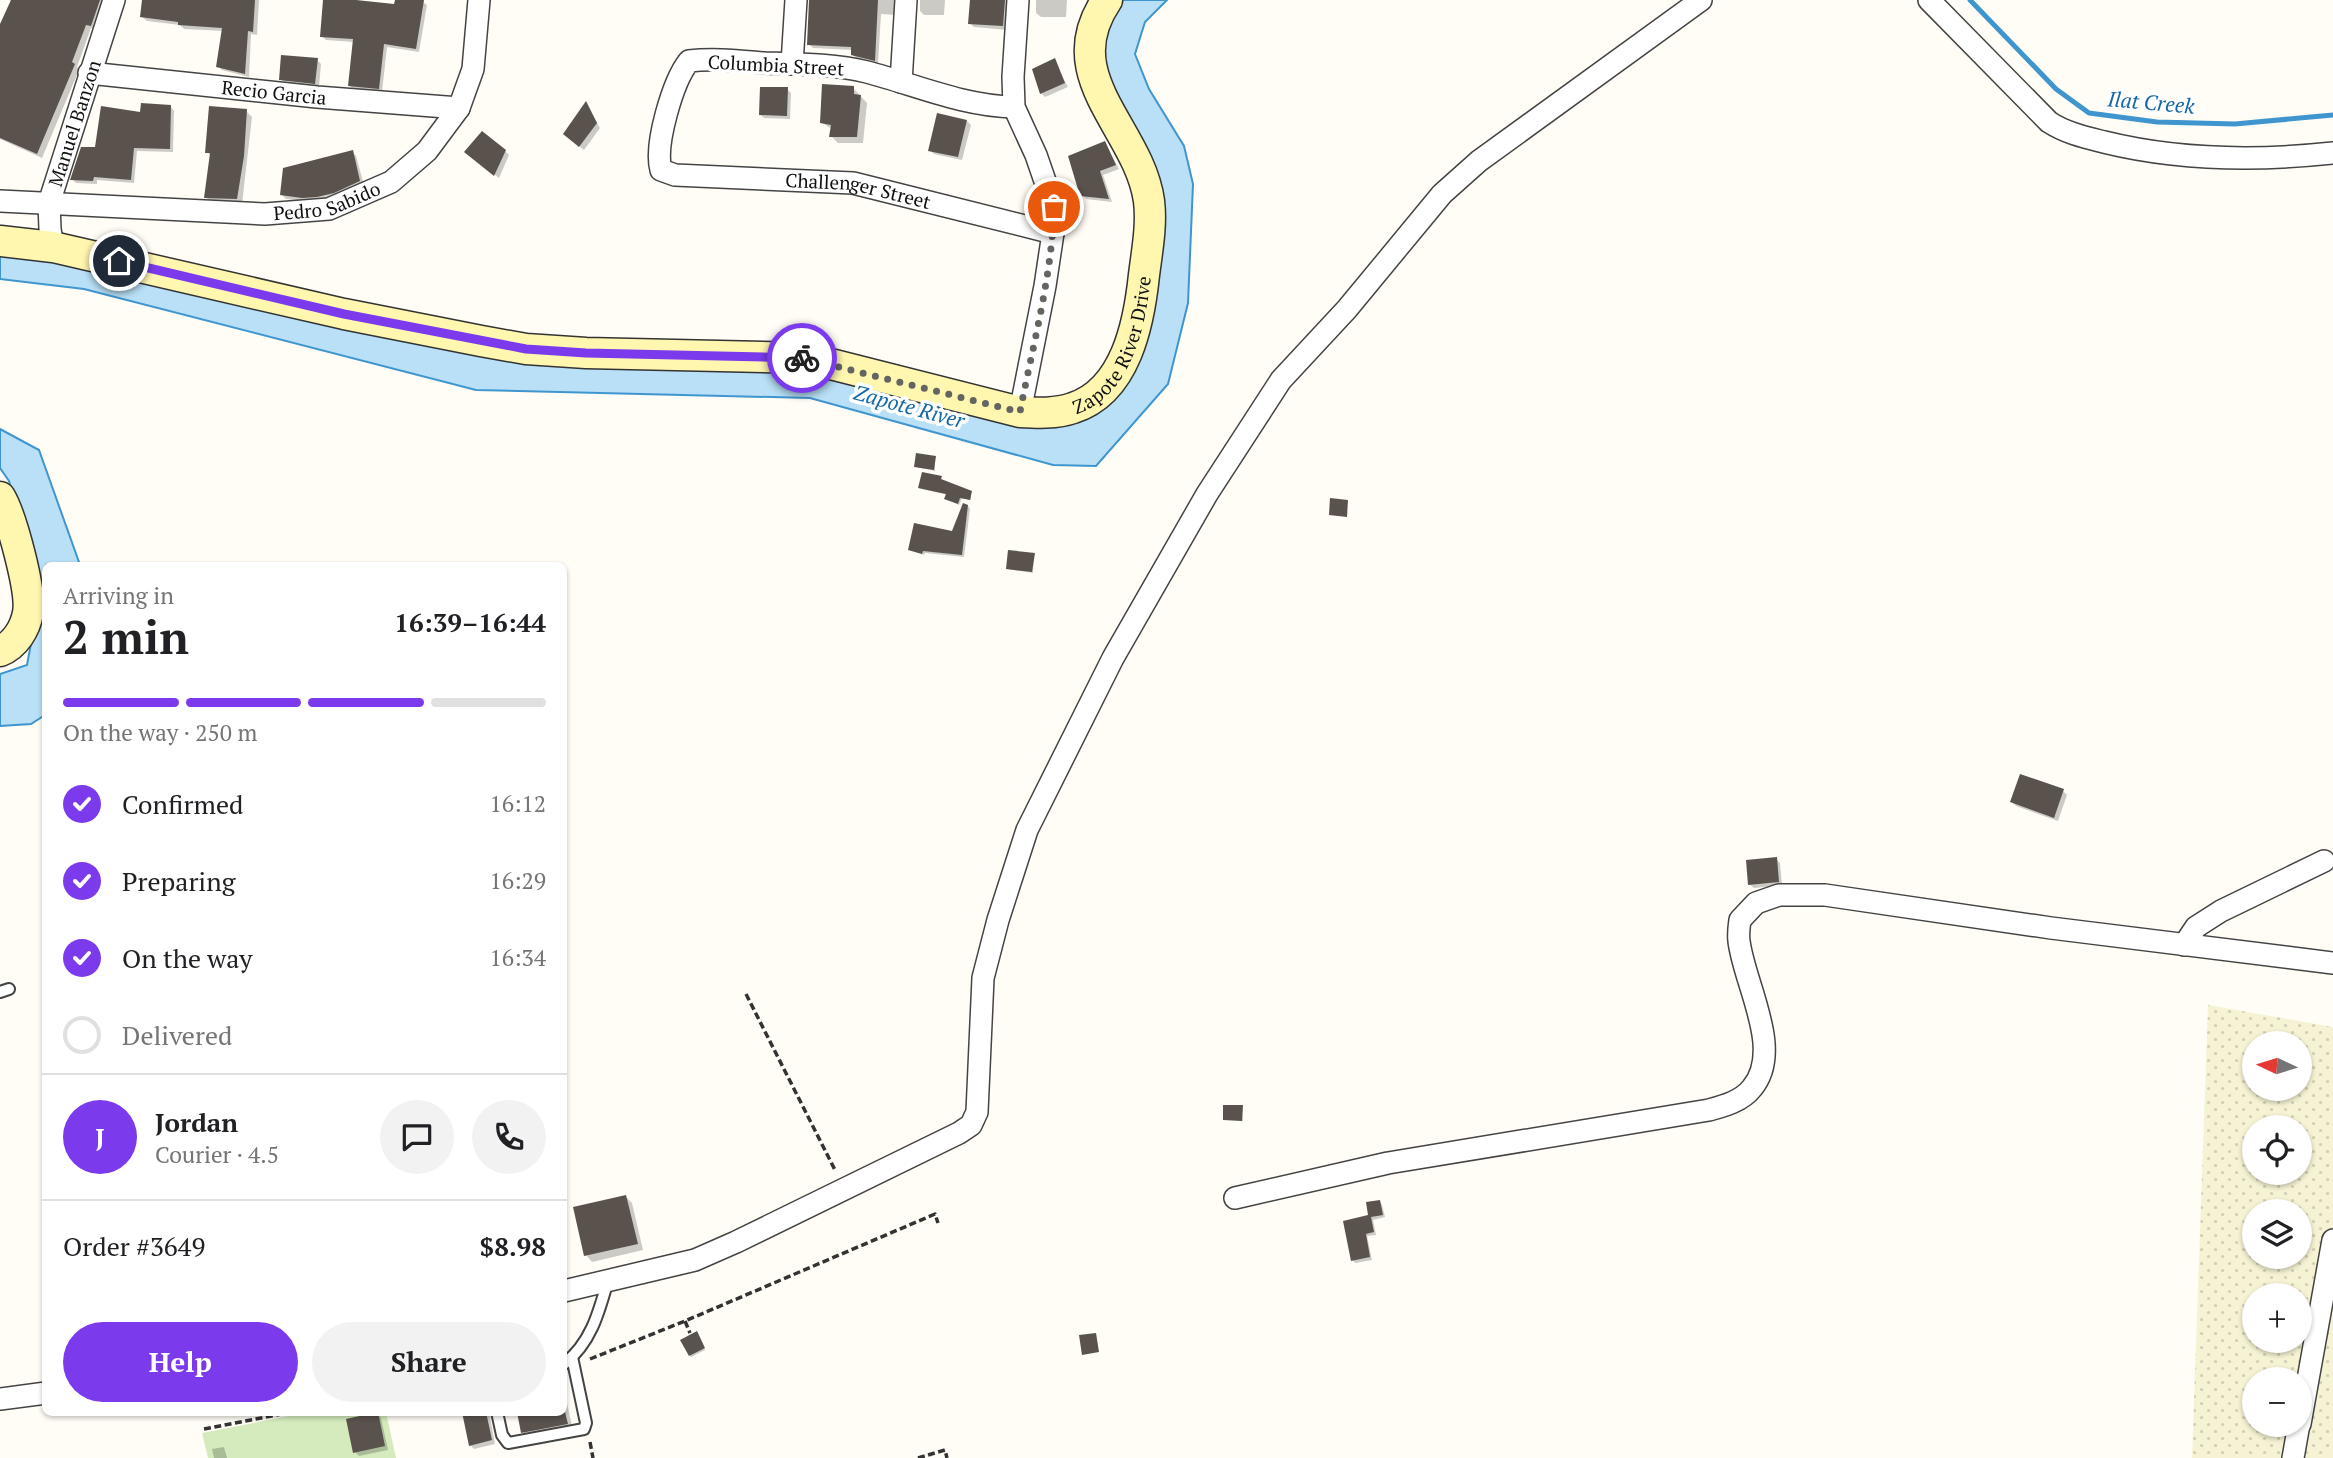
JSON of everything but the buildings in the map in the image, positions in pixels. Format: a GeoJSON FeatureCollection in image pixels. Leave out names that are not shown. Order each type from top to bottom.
{"type":"FeatureCollection","features":[{"type":"Feature","properties":{"kind":"main road","name":"Zapote River Drive"},"geometry":{"type":"LineString","coordinates":[[0,241],[53,247],[344,314],[526,349],[807,358],[1020,412],[1072,409],[1089,401],[1102,390],[1116,373],[1132,342],[1149,237],[1149,201],[1140,167],[1091,72],[1089,50],[1092,28],[1107,0]]}},
{"type":"Feature","properties":{"kind":"main road"},"geometry":{"type":"LineString","coordinates":[[0,497],[7,508],[21,562],[29,612],[20,635],[0,651]]}},
{"type":"Feature","properties":{"kind":"street","name":"Manuel Banzon"},"geometry":{"type":"LineString","coordinates":[[53,247],[49,203],[114,0]]}},
{"type":"Feature","properties":{"kind":"street","name":"Pedro Sabido"},"geometry":{"type":"LineString","coordinates":[[0,201],[265,214],[328,209],[391,182],[427,151],[459,107],[474,69],[479,0]]}},
{"type":"Feature","properties":{"kind":"street"},"geometry":{"type":"LineString","coordinates":[[792,64],[796,0]]}},
{"type":"Feature","properties":{"kind":"street"},"geometry":{"type":"LineString","coordinates":[[901,82],[906,0]]}},
{"type":"Feature","properties":{"kind":"street"},"geometry":{"type":"LineString","coordinates":[[1018,0],[1013,77],[1014,107],[1046,180],[1054,207],[1053,233],[1020,412]]}},
{"type":"Feature","properties":{"kind":"street"},"geometry":{"type":"LineString","coordinates":[[567,1290],[695,1259],[736,1242],[960,1133],[971,1125],[978,1112],[984,978],[998,920],[1027,830],[1113,658],[1207,494],[1282,380],[1347,309],[1442,194],[1479,161],[1701,0]]}},
{"type":"Feature","properties":{"kind":"street"},"geometry":{"type":"LineString","coordinates":[[1929,0],[2049,122],[2070,133],[2150,152],[2242,156],[2333,153]]}},
{"type":"Feature","properties":{"kind":"street","name":"Columbia Street"},"geometry":{"type":"LineString","coordinates":[[661,170],[658,157],[660,140],[679,80],[690,61],[835,66],[968,102],[1014,107]]}},
{"type":"Feature","properties":{"kind":"street","name":"Recio Garcia"},"geometry":{"type":"LineString","coordinates":[[89,73],[317,97],[459,107]]}},
{"type":"Feature","properties":{"kind":"street","name":"Challenger Street"},"geometry":{"type":"LineString","coordinates":[[661,170],[694,178],[853,183],[1053,233]]}},
{"type":"Feature","properties":{"kind":"street"},"geometry":{"type":"LineString","coordinates":[[2183,946],[2196,927],[2221,911],[2324,861]]}},
{"type":"Feature","properties":{"kind":"street"},"geometry":{"type":"LineString","coordinates":[[1235,1198],[1388,1163],[1709,1110],[1732,1103],[1752,1089],[1763,1066],[1764,1036],[1739,941],[1740,920],[1756,903],[1779,895],[1825,895],[2183,946],[2333,963]]}},
{"type":"Feature","properties":{"kind":"street"},"geometry":{"type":"LineString","coordinates":[[2310,1367],[2333,1240]]}},
{"type":"Feature","properties":{"kind":"street"},"geometry":{"type":"LineString","coordinates":[[0,1399],[42,1394]]}},
{"type":"Feature","properties":{"kind":"street"},"geometry":{"type":"LineString","coordinates":[[2293,1458],[2297,1437]]}},
{"type":"Feature","properties":{"kind":"lane"},"geometry":{"type":"LineString","coordinates":[[498,1416],[502,1436],[509,1443],[583,1429],[586,1423],[570,1362],[596,1322],[608,1280]]}},
{"type":"Feature","properties":{"kind":"path"},"geometry":{"type":"LineString","coordinates":[[746,994],[845,1189]]}},
{"type":"Feature","properties":{"kind":"path"},"geometry":{"type":"LineString","coordinates":[[570,1362],[615,1350],[935,1214],[938,1223]]}},
{"type":"Feature","properties":{"kind":"path"},"geometry":{"type":"LineString","coordinates":[[685,1321],[690,1333]]}},
{"type":"Feature","properties":{"kind":"path"},"geometry":{"type":"LineString","coordinates":[[204,1429],[271,1416]]}},
{"type":"Feature","properties":{"kind":"path"},"geometry":{"type":"LineString","coordinates":[[918,1458],[945,1450],[947,1458]]}},
{"type":"Feature","properties":{"kind":"shaded area"},"geometry":{"type":"Polygon","coordinates":[[[2208,1005],[2333,1027],[2333,1458],[2192,1458],[2208,1005]]]}},
{"type":"Feature","properties":{"kind":"green space"},"geometry":{"type":"Polygon","coordinates":[[[289,1416],[387,1416],[396,1458],[208,1458],[202,1433],[289,1416]]]}},
{"type":"Feature","properties":{"kind":"water","name":"Zapote River"},"geometry":{"type":"Polygon","coordinates":[[[1114,0],[1167,0],[1145,22],[1135,54],[1149,89],[1184,146],[1193,184],[1188,303],[1168,384],[1096,466],[1053,465],[810,398],[476,390],[84,289],[0,279],[0,250],[477,347],[732,357],[1084,418],[1124,363],[1154,223],[1105,76],[1096,30],[1114,0]]]}},
{"type":"Feature","properties":{"kind":"water"},"geometry":{"type":"Polygon","coordinates":[[[0,429],[39,450],[79,562],[42,562],[42,717],[31,724],[0,726],[0,674],[27,665],[41,590],[9,481],[0,468],[0,429]]]}},
{"type":"Feature","properties":{"kind":"waterway","name":"Ilat Creek"},"geometry":{"type":"LineString","coordinates":[[1970,0],[2056,89],[2089,113],[2157,122],[2235,124],[2333,115]]}},
{"type":"Feature","properties":{"kind":"way so far"},"geometry":{"type":"LineString","coordinates":[[802,358],[1020,412],[1045,286],[1054,207]]}},
{"type":"Feature","properties":{"kind":"route"},"geometry":{"type":"LineString","coordinates":[[119,261],[344,314],[526,349],[802,358]]}}]}
